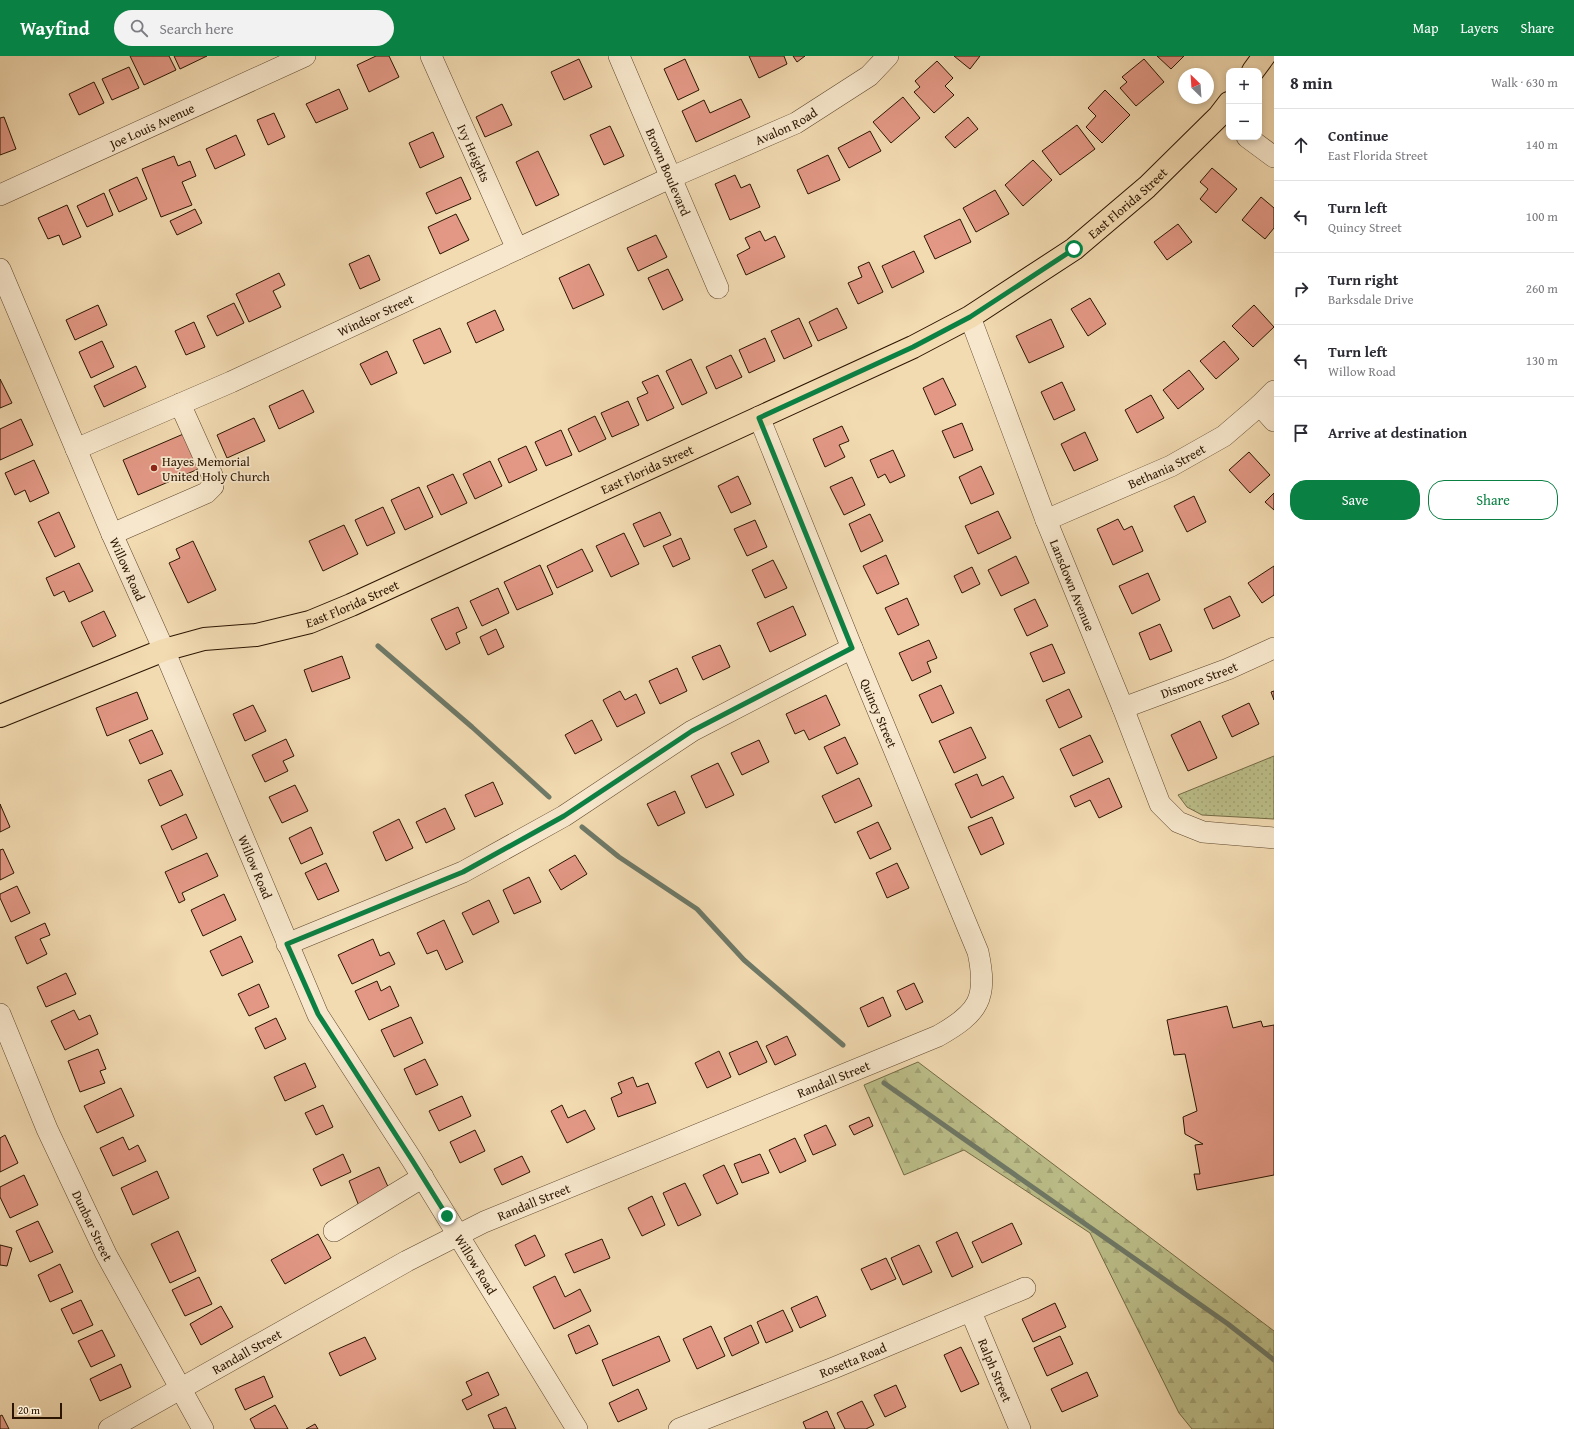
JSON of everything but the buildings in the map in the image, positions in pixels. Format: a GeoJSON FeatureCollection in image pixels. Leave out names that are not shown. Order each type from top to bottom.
{"type":"FeatureCollection","features":[{"type":"Feature","properties":{"kind":"main road"},"geometry":{"type":"LineString","coordinates":[[1255,68],[1264,56]]}},
{"type":"Feature","properties":{"kind":"main road","name":"East Florida Street"},"geometry":{"type":"LineString","coordinates":[[0,716],[164,650],[204,639],[256,635],[310,622],[366,598],[913,347],[970,317],[1074,249],[1147,187],[1226,114]]}},
{"type":"Feature","properties":{"kind":"street","name":"Joe Louis Avenue"},"geometry":{"type":"LineString","coordinates":[[0,195],[305,56]]}},
{"type":"Feature","properties":{"kind":"street","name":"Ivy Heights"},"geometry":{"type":"LineString","coordinates":[[431,56],[517,250]]}},
{"type":"Feature","properties":{"kind":"street","name":"Brown Boulevard"},"geometry":{"type":"LineString","coordinates":[[619,56],[672,177],[718,288]]}},
{"type":"Feature","properties":{"kind":"street","name":"Avalon Road"},"geometry":{"type":"LineString","coordinates":[[672,177],[796,123],[869,76],[888,56]]}},
{"type":"Feature","properties":{"kind":"street"},"geometry":{"type":"LineString","coordinates":[[1251,140],[1274,157]]}},
{"type":"Feature","properties":{"kind":"street","name":"Windsor Street"},"geometry":{"type":"LineString","coordinates":[[76,449],[238,379],[672,177]]}},
{"type":"Feature","properties":{"kind":"street","name":"Willow Road"},"geometry":{"type":"LineString","coordinates":[[0,269],[112,534],[164,650],[287,944],[318,1014],[423,1177],[577,1429]]}},
{"type":"Feature","properties":{"kind":"street","name":"Lansdown Avenue"},"geometry":{"type":"LineString","coordinates":[[970,317],[1046,520],[1123,708],[1160,804],[1178,822],[1203,832],[1274,838]]}},
{"type":"Feature","properties":{"kind":"street"},"geometry":{"type":"LineString","coordinates":[[1267,398],[1274,421]]}},
{"type":"Feature","properties":{"kind":"street","name":"Bethania Street"},"geometry":{"type":"LineString","coordinates":[[1046,520],[1171,466],[1224,436],[1267,398]]}},
{"type":"Feature","properties":{"kind":"street"},"geometry":{"type":"LineString","coordinates":[[112,534],[206,493],[213,486],[212,475],[208,464],[180,404]]}},
{"type":"Feature","properties":{"kind":"street","name":"Quincy Street"},"geometry":{"type":"LineString","coordinates":[[759,418],[852,648],[978,952],[982,972],[982,990],[974,1010]]}},
{"type":"Feature","properties":{"kind":"street"},"geometry":{"type":"LineString","coordinates":[[287,944],[463,872],[564,816],[692,731],[852,648]]}},
{"type":"Feature","properties":{"kind":"street","name":"Dismore Street"},"geometry":{"type":"LineString","coordinates":[[1123,708],[1228,669],[1274,648]]}},
{"type":"Feature","properties":{"kind":"street","name":"Randall Street"},"geometry":{"type":"LineString","coordinates":[[109,1429],[407,1260],[484,1222],[938,1036],[956,1026],[974,1010]]}},
{"type":"Feature","properties":{"kind":"street","name":"Dunbar Street"},"geometry":{"type":"LineString","coordinates":[[0,1014],[47,1129],[106,1254],[203,1429]]}},
{"type":"Feature","properties":{"kind":"street"},"geometry":{"type":"LineString","coordinates":[[334,1231],[423,1177]]}},
{"type":"Feature","properties":{"kind":"street","name":"Rosetta Road"},"geometry":{"type":"LineString","coordinates":[[679,1429],[971,1312],[1025,1288]]}},
{"type":"Feature","properties":{"kind":"street","name":"Ralph Street"},"geometry":{"type":"LineString","coordinates":[[971,1312],[1020,1429]]}},
{"type":"Feature","properties":{"kind":"green space"},"geometry":{"type":"Polygon","coordinates":[[[1274,756],[1274,819],[1202,815],[1187,807],[1178,795],[1274,756]]]}},
{"type":"Feature","properties":{"kind":"green space"},"geometry":{"type":"Polygon","coordinates":[[[918,1062],[1274,1331],[1274,1429],[1192,1429],[1179,1413],[1090,1233],[964,1150],[904,1175],[864,1085],[918,1062]]]}},
{"type":"Feature","properties":{"kind":"waterway"},"geometry":{"type":"LineString","coordinates":[[378,646],[472,727],[549,797]]}},
{"type":"Feature","properties":{"kind":"waterway"},"geometry":{"type":"LineString","coordinates":[[582,827],[619,857],[697,909],[744,960],[843,1045]]}},
{"type":"Feature","properties":{"kind":"waterway"},"geometry":{"type":"LineString","coordinates":[[884,1083],[1228,1324],[1274,1360]]}},
{"type":"Feature","properties":{"kind":"place","name":"Hayes Memorial United Holy Church"},"geometry":{"type":"Point","coordinates":[154,468]}},
{"type":"Feature","properties":{"kind":"route"},"geometry":{"type":"LineString","coordinates":[[447,1216],[318,1014],[287,944],[463,872],[564,816],[692,731],[852,648],[759,418],[913,347],[970,317],[1074,249]]}}]}
